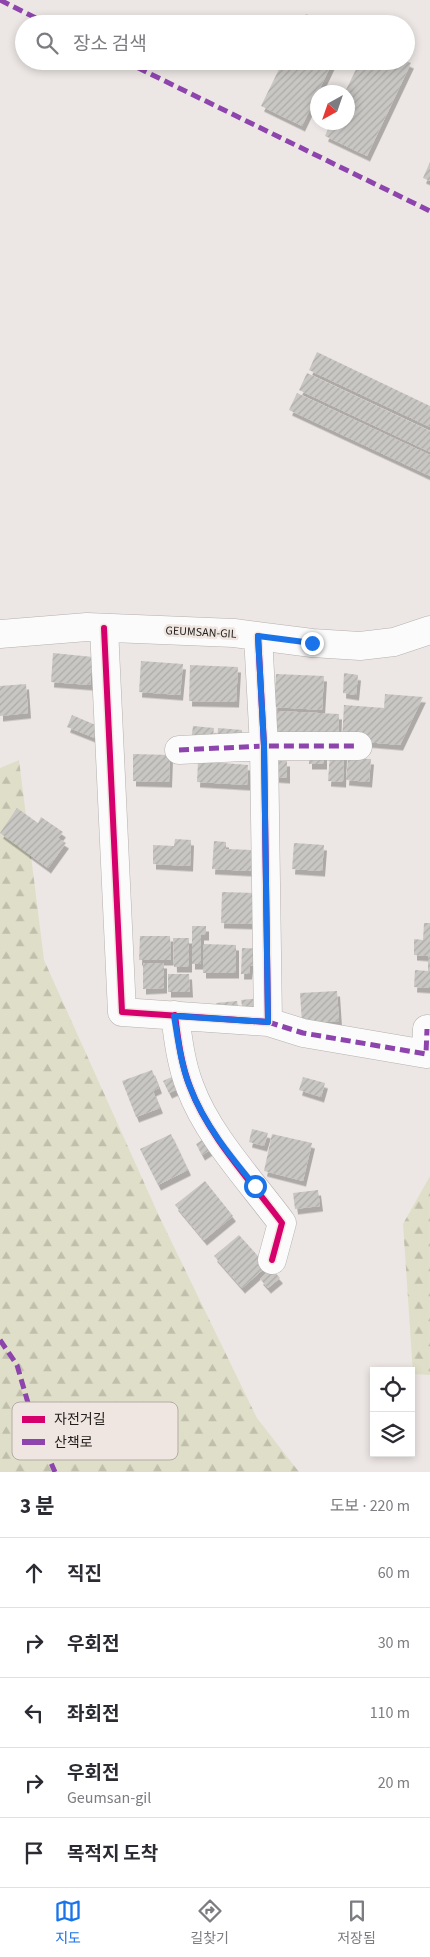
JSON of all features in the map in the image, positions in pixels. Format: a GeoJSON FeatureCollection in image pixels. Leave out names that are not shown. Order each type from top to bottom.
{"type":"FeatureCollection","features":[{"type":"Feature","properties":{"kind":"street","name":"GEUMSAN-GIL"},"geometry":{"type":"LineString","coordinates":[[0,634],[104,628],[234,633],[312,643],[360,646],[394,642],[430,630]]}},
{"type":"Feature","properties":{"kind":"street"},"geometry":{"type":"LineString","coordinates":[[104,628],[122,1012],[268,1022],[303,1033],[426,1054],[427,1029]]}},
{"type":"Feature","properties":{"kind":"street"},"geometry":{"type":"LineString","coordinates":[[258,636],[264,746],[268,1022]]}},
{"type":"Feature","properties":{"kind":"street"},"geometry":{"type":"LineString","coordinates":[[179,750],[264,746],[358,746]]}},
{"type":"Feature","properties":{"kind":"street"},"geometry":{"type":"LineString","coordinates":[[174,1016],[189,1086],[200,1109],[226,1151],[282,1223],[272,1260]]}},
{"type":"Feature","properties":{"kind":"green space"},"geometry":{"type":"Polygon","coordinates":[[[19,760],[44,960],[160,1218],[257,1418],[299,1472],[0,1472],[0,768],[19,760]]]}},
{"type":"Feature","properties":{"kind":"green space"},"geometry":{"type":"Polygon","coordinates":[[[430,1176],[430,1375],[415,1374],[415,1367],[413,1367],[403,1224],[430,1176]]]}},
{"type":"Feature","properties":{"kind":"building"},"geometry":{"type":"Polygon","coordinates":[[[279,70],[329,70],[322,85],[310,85],[310,109],[302,126],[261,106],[279,70]]]}},
{"type":"Feature","properties":{"kind":"building"},"geometry":{"type":"Polygon","coordinates":[[[356,70],[408,70],[367,156],[325,136],[328,130],[355,130],[355,85],[348,85],[356,70]]]}},
{"type":"Feature","properties":{"kind":"building"},"geometry":{"type":"Polygon","coordinates":[[[430,162],[430,181],[423,178],[430,162]]]}},
{"type":"Feature","properties":{"kind":"building"},"geometry":{"type":"Polygon","coordinates":[[[317,352],[430,406],[430,427],[309,370],[317,352]]]}},
{"type":"Feature","properties":{"kind":"building"},"geometry":{"type":"Polygon","coordinates":[[[307,373],[430,431],[430,452],[299,390],[307,373]]]}},
{"type":"Feature","properties":{"kind":"building"},"geometry":{"type":"Polygon","coordinates":[[[297,393],[430,455],[430,476],[289,410],[297,393]]]}},
{"type":"Feature","properties":{"kind":"building"},"geometry":{"type":"Polygon","coordinates":[[[53,653],[93,657],[90,685],[51,682],[53,653]]]}},
{"type":"Feature","properties":{"kind":"building"},"geometry":{"type":"Polygon","coordinates":[[[141,661],[183,664],[180,695],[139,692],[141,661]]]}},
{"type":"Feature","properties":{"kind":"building"},"geometry":{"type":"Polygon","coordinates":[[[190,665],[238,667],[236,702],[189,701],[190,665]]]}},
{"type":"Feature","properties":{"kind":"building"},"geometry":{"type":"Polygon","coordinates":[[[344,673],[358,675],[356,695],[343,693],[344,673]]]}},
{"type":"Feature","properties":{"kind":"building"},"geometry":{"type":"Polygon","coordinates":[[[276,674],[324,676],[322,710],[274,707],[276,674]]]}},
{"type":"Feature","properties":{"kind":"building"},"geometry":{"type":"Polygon","coordinates":[[[26,684],[28,713],[0,716],[0,686],[26,684]]]}},
{"type":"Feature","properties":{"kind":"building"},"geometry":{"type":"Polygon","coordinates":[[[385,694],[423,697],[400,745],[342,740],[344,705],[384,708],[385,694]]]}},
{"type":"Feature","properties":{"kind":"building"},"geometry":{"type":"Polygon","coordinates":[[[277,711],[339,714],[338,740],[276,737],[277,711]]]}},
{"type":"Feature","properties":{"kind":"building"},"geometry":{"type":"Polygon","coordinates":[[[72,715],[105,729],[100,740],[67,727],[72,715]]]}},
{"type":"Feature","properties":{"kind":"building"},"geometry":{"type":"Polygon","coordinates":[[[193,726],[214,728],[212,744],[191,741],[193,726]]]}},
{"type":"Feature","properties":{"kind":"building"},"geometry":{"type":"Polygon","coordinates":[[[218,728],[242,730],[242,743],[217,742],[218,728]]]}},
{"type":"Feature","properties":{"kind":"building"},"geometry":{"type":"Polygon","coordinates":[[[309,752],[324,752],[324,764],[309,764],[309,752]]]}},
{"type":"Feature","properties":{"kind":"building"},"geometry":{"type":"Polygon","coordinates":[[[330,753],[344,754],[343,782],[328,781],[330,753]]]}},
{"type":"Feature","properties":{"kind":"building"},"geometry":{"type":"Polygon","coordinates":[[[133,754],[170,755],[169,782],[133,781],[133,754]]]}},
{"type":"Feature","properties":{"kind":"building"},"geometry":{"type":"Polygon","coordinates":[[[348,758],[371,759],[369,782],[346,780],[348,758]]]}},
{"type":"Feature","properties":{"kind":"building"},"geometry":{"type":"Polygon","coordinates":[[[198,761],[248,765],[247,785],[197,782],[198,761]]]}},
{"type":"Feature","properties":{"kind":"building"},"geometry":{"type":"Polygon","coordinates":[[[273,761],[287,761],[287,778],[272,777],[273,761]]]}},
{"type":"Feature","properties":{"kind":"building"},"geometry":{"type":"Polygon","coordinates":[[[17,808],[38,823],[41,817],[63,832],[58,838],[66,843],[48,868],[0,833],[17,808]]]}},
{"type":"Feature","properties":{"kind":"building"},"geometry":{"type":"Polygon","coordinates":[[[175,839],[191,840],[190,866],[153,864],[153,845],[174,846],[175,839]]]}},
{"type":"Feature","properties":{"kind":"building"},"geometry":{"type":"Polygon","coordinates":[[[214,841],[226,842],[226,849],[252,850],[251,871],[212,869],[214,841]]]}},
{"type":"Feature","properties":{"kind":"building"},"geometry":{"type":"Polygon","coordinates":[[[294,843],[324,845],[322,871],[292,869],[294,843]]]}},
{"type":"Feature","properties":{"kind":"building"},"geometry":{"type":"Polygon","coordinates":[[[222,892],[256,893],[255,924],[221,923],[222,892]]]}},
{"type":"Feature","properties":{"kind":"building"},"geometry":{"type":"Polygon","coordinates":[[[424,923],[430,923],[430,988],[414,987],[415,970],[428,971],[428,956],[414,955],[414,939],[423,940],[424,923]]]}},
{"type":"Feature","properties":{"kind":"building"},"geometry":{"type":"Polygon","coordinates":[[[192,926],[206,926],[206,935],[201,935],[201,964],[192,964],[192,926]]]}},
{"type":"Feature","properties":{"kind":"building"},"geometry":{"type":"Polygon","coordinates":[[[140,936],[170,936],[171,960],[139,960],[140,936]]]}},
{"type":"Feature","properties":{"kind":"building"},"geometry":{"type":"Polygon","coordinates":[[[173,938],[189,938],[189,967],[174,967],[173,938]]]}},
{"type":"Feature","properties":{"kind":"building"},"geometry":{"type":"Polygon","coordinates":[[[203,944],[236,945],[236,973],[203,973],[203,944]]]}},
{"type":"Feature","properties":{"kind":"building"},"geometry":{"type":"Polygon","coordinates":[[[242,948],[265,949],[264,966],[250,966],[249,974],[241,974],[242,948]]]}},
{"type":"Feature","properties":{"kind":"building"},"geometry":{"type":"Polygon","coordinates":[[[143,963],[164,963],[164,988],[143,989],[143,963]]]}},
{"type":"Feature","properties":{"kind":"building"},"geometry":{"type":"Polygon","coordinates":[[[168,974],[189,974],[190,992],[168,992],[168,974]]]}},
{"type":"Feature","properties":{"kind":"building"},"geometry":{"type":"Polygon","coordinates":[[[337,991],[339,1021],[302,1023],[300,993],[337,991]]]}},
{"type":"Feature","properties":{"kind":"building"},"geometry":{"type":"Polygon","coordinates":[[[261,998],[263,1008],[243,1011],[241,1000],[261,998]]]}},
{"type":"Feature","properties":{"kind":"building"},"geometry":{"type":"Polygon","coordinates":[[[237,1001],[239,1011],[217,1013],[216,1003],[237,1001]]]}},
{"type":"Feature","properties":{"kind":"building"},"geometry":{"type":"Polygon","coordinates":[[[152,1070],[159,1088],[153,1091],[160,1108],[136,1117],[122,1081],[152,1070]]]}},
{"type":"Feature","properties":{"kind":"building"},"geometry":{"type":"Polygon","coordinates":[[[174,1076],[180,1088],[169,1093],[163,1081],[174,1076]]]}},
{"type":"Feature","properties":{"kind":"building"},"geometry":{"type":"Polygon","coordinates":[[[303,1077],[325,1083],[321,1097],[299,1090],[303,1077]]]}},
{"type":"Feature","properties":{"kind":"building"},"geometry":{"type":"Polygon","coordinates":[[[252,1129],[268,1133],[264,1146],[249,1142],[252,1129]]]}},
{"type":"Feature","properties":{"kind":"building"},"geometry":{"type":"Polygon","coordinates":[[[171,1134],[188,1170],[158,1185],[140,1149],[171,1134]]]}},
{"type":"Feature","properties":{"kind":"building"},"geometry":{"type":"Polygon","coordinates":[[[272,1134],[312,1143],[303,1181],[264,1171],[272,1134]]]}},
{"type":"Feature","properties":{"kind":"building"},"geometry":{"type":"Polygon","coordinates":[[[207,1137],[213,1148],[202,1155],[196,1144],[207,1137]]]}},
{"type":"Feature","properties":{"kind":"building"},"geometry":{"type":"Polygon","coordinates":[[[205,1181],[233,1216],[204,1240],[175,1205],[205,1181]]]}},
{"type":"Feature","properties":{"kind":"building"},"geometry":{"type":"Polygon","coordinates":[[[318,1190],[320,1206],[295,1209],[293,1193],[318,1190]]]}},
{"type":"Feature","properties":{"kind":"building"},"geometry":{"type":"Polygon","coordinates":[[[239,1235],[267,1266],[242,1288],[214,1256],[239,1235]]]}},
{"type":"Feature","properties":{"kind":"building"},"geometry":{"type":"Polygon","coordinates":[[[271,1268],[280,1278],[268,1288],[260,1279],[271,1268]]]}},
{"type":"Feature","properties":{"kind":"marked path"},"geometry":{"type":"LineString","coordinates":[[0,0],[30,15]]}},
{"type":"Feature","properties":{"kind":"marked path"},"geometry":{"type":"LineString","coordinates":[[142,70],[430,211]]}},
{"type":"Feature","properties":{"kind":"marked path"},"geometry":{"type":"LineString","coordinates":[[179,750],[264,746],[358,746]]}},
{"type":"Feature","properties":{"kind":"marked path"},"geometry":{"type":"LineString","coordinates":[[268,1022],[303,1033],[426,1054],[427,1029]]}},
{"type":"Feature","properties":{"kind":"marked path"},"geometry":{"type":"LineString","coordinates":[[0,1340],[17,1365],[28,1402]]}},
{"type":"Feature","properties":{"kind":"marked path"},"geometry":{"type":"LineString","coordinates":[[50,1460],[55,1472]]}},
{"type":"Feature","properties":{"kind":"cycle path"},"geometry":{"type":"LineString","coordinates":[[104,628],[122,1012],[268,1022],[264,746],[258,636]]}},
{"type":"Feature","properties":{"kind":"cycle path"},"geometry":{"type":"LineString","coordinates":[[175,1015],[184,1069],[198,1105],[231,1158],[282,1223],[272,1260]]}},
{"type":"Feature","properties":{"kind":"route"},"geometry":{"type":"LineString","coordinates":[[255,1186],[226,1151],[200,1109],[189,1086],[174,1016],[268,1022],[264,746],[258,636],[312,643]]}}]}
